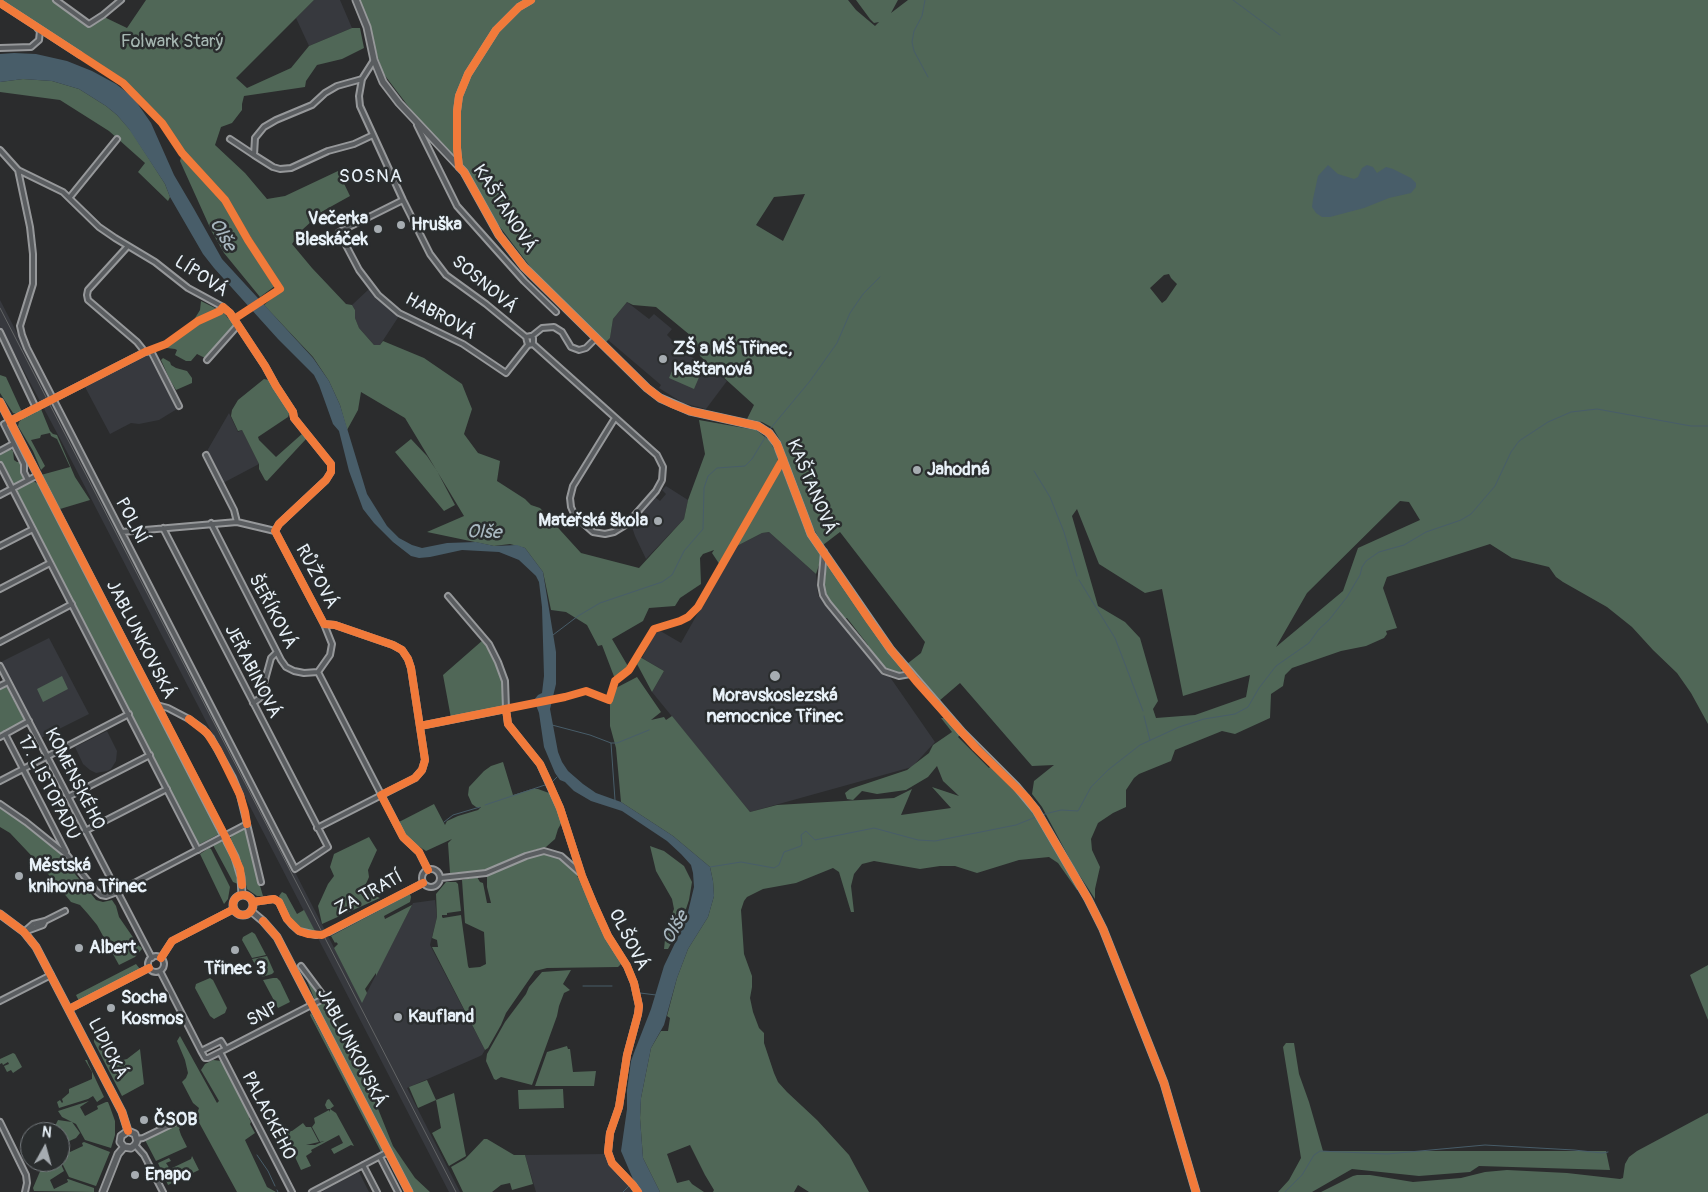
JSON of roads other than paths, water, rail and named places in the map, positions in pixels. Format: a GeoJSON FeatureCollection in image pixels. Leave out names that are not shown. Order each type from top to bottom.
{"type":"FeatureCollection","features":[{"type":"Feature","properties":{"kind":"street"},"geometry":{"type":"LineString","coordinates":[[56,0],[89,24],[104,15],[121,0]]}},
{"type":"Feature","properties":{"kind":"street","name":"KAŠTANOVÁ"},"geometry":{"type":"LineString","coordinates":[[356,0],[366,27],[374,60],[384,82],[399,103],[464,172],[499,235],[524,267],[647,388],[660,398],[690,411],[758,426],[770,433],[777,444],[811,534],[891,650],[966,738],[1016,786],[1036,810],[1088,899],[1103,929],[1164,1083],[1196,1192]]}},
{"type":"Feature","properties":{"kind":"street"},"geometry":{"type":"LineString","coordinates":[[459,167],[457,111],[459,96],[468,74],[496,30],[519,7],[531,0]]}},
{"type":"Feature","properties":{"kind":"street"},"geometry":{"type":"LineString","coordinates":[[0,3],[80,55]]}},
{"type":"Feature","properties":{"kind":"street"},"geometry":{"type":"LineString","coordinates":[[0,48],[26,48],[36,44],[39,40],[40,31],[36,27]]}},
{"type":"Feature","properties":{"kind":"street","name":"SOSNOVÁ"},"geometry":{"type":"LineString","coordinates":[[374,60],[362,79],[359,96],[360,106],[402,200],[430,254],[446,275],[486,304],[526,337]]}},
{"type":"Feature","properties":{"kind":"street"},"geometry":{"type":"LineString","coordinates":[[254,155],[256,138],[264,127],[312,105],[325,93],[337,86],[362,79]]}},
{"type":"Feature","properties":{"kind":"street"},"geometry":{"type":"LineString","coordinates":[[415,120],[457,206],[532,290],[556,312]]}},
{"type":"Feature","properties":{"kind":"street"},"geometry":{"type":"LineString","coordinates":[[230,139],[273,167],[280,169],[291,168],[328,151],[354,144],[373,135]]}},
{"type":"Feature","properties":{"kind":"street"},"geometry":{"type":"LineString","coordinates":[[70,197],[117,138]]}},
{"type":"Feature","properties":{"kind":"street"},"geometry":{"type":"LineString","coordinates":[[0,150],[18,170]]}},
{"type":"Feature","properties":{"kind":"street","name":"LÍPOVÁ"},"geometry":{"type":"LineString","coordinates":[[18,170],[46,182],[70,197],[99,227],[155,262],[188,288],[223,307],[230,313],[265,366],[293,412],[294,418],[331,464],[331,472],[326,480],[279,524],[275,532]]}},
{"type":"Feature","properties":{"kind":"street","name":"POLNÍ"},"geometry":{"type":"LineString","coordinates":[[18,170],[30,227],[33,254],[33,284],[28,306],[20,326],[22,335],[52,399],[296,869]]}},
{"type":"Feature","properties":{"kind":"street","name":"HABROVÁ"},"geometry":{"type":"LineString","coordinates":[[402,200],[339,232],[359,270],[378,295],[399,313],[462,344],[506,373],[530,344]]}},
{"type":"Feature","properties":{"kind":"street"},"geometry":{"type":"LineString","coordinates":[[128,246],[88,290],[87,295],[88,300],[138,342],[145,352]]}},
{"type":"Feature","properties":{"kind":"street"},"geometry":{"type":"LineString","coordinates":[[207,360],[238,325]]}},
{"type":"Feature","properties":{"kind":"street"},"geometry":{"type":"LineString","coordinates":[[596,338],[586,348],[579,350],[571,347],[562,332],[554,327],[542,328],[532,336],[526,337],[530,344],[615,418],[657,456],[662,467],[662,480],[656,491],[627,524],[614,532],[605,534],[593,532],[575,516],[570,498],[573,486],[615,418]]}},
{"type":"Feature","properties":{"kind":"street"},"geometry":{"type":"LineString","coordinates":[[0,332],[36,408]]}},
{"type":"Feature","properties":{"kind":"street"},"geometry":{"type":"LineString","coordinates":[[530,344],[532,336]]}},
{"type":"Feature","properties":{"kind":"street"},"geometry":{"type":"LineString","coordinates":[[28,480],[24,472],[24,464],[4,424],[145,352],[151,351],[179,406]]}},
{"type":"Feature","properties":{"kind":"street","name":"JABLUNKOVSKÁ"},"geometry":{"type":"LineString","coordinates":[[0,402],[225,836],[240,869],[242,895]]}},
{"type":"Feature","properties":{"kind":"street"},"geometry":{"type":"LineString","coordinates":[[0,450],[13,444]]}},
{"type":"Feature","properties":{"kind":"street"},"geometry":{"type":"LineString","coordinates":[[206,455],[234,510],[237,522]]}},
{"type":"Feature","properties":{"kind":"street"},"geometry":{"type":"LineString","coordinates":[[0,465],[198,850]]}},
{"type":"Feature","properties":{"kind":"street"},"geometry":{"type":"LineString","coordinates":[[0,495],[38,475]]}},
{"type":"Feature","properties":{"kind":"street","name":"RŮŽOVÁ"},"geometry":{"type":"LineString","coordinates":[[122,532],[237,522],[275,532],[324,624],[335,625],[393,645],[402,650],[408,658],[425,760],[422,770],[415,778],[317,828]]}},
{"type":"Feature","properties":{"kind":"street","name":"ŠEŘÍKOVÁ"},"geometry":{"type":"LineString","coordinates":[[211,523],[277,652],[289,669],[304,673],[318,672]]}},
{"type":"Feature","properties":{"kind":"street","name":"JEŘABINOVÁ"},"geometry":{"type":"LineString","coordinates":[[163,528],[328,847],[296,869]]}},
{"type":"Feature","properties":{"kind":"street"},"geometry":{"type":"LineString","coordinates":[[0,546],[33,529]]}},
{"type":"Feature","properties":{"kind":"street"},"geometry":{"type":"LineString","coordinates":[[824,552],[821,585],[823,595],[828,603],[884,670],[899,676],[910,674]]}},
{"type":"Feature","properties":{"kind":"street"},"geometry":{"type":"LineString","coordinates":[[0,589],[50,563]]}},
{"type":"Feature","properties":{"kind":"street","name":"OLŠOVÁ"},"geometry":{"type":"LineString","coordinates":[[448,596],[489,644],[498,662],[506,690],[508,724],[540,764],[560,808],[582,876],[608,936],[632,976],[639,1006],[637,1023],[627,1055],[619,1107],[610,1133],[608,1152],[612,1163],[638,1192]]}},
{"type":"Feature","properties":{"kind":"street"},"geometry":{"type":"LineString","coordinates":[[0,642],[72,604]]}},
{"type":"Feature","properties":{"kind":"street"},"geometry":{"type":"LineString","coordinates":[[324,624],[332,644],[330,655],[318,672],[403,837],[420,852],[428,870]]}},
{"type":"Feature","properties":{"kind":"street"},"geometry":{"type":"LineString","coordinates":[[253,703],[260,698],[271,658],[277,652]]}},
{"type":"Feature","properties":{"kind":"street","name":"KOMENSKÉHO"},"geometry":{"type":"LineString","coordinates":[[0,666],[152,958]]}},
{"type":"Feature","properties":{"kind":"street"},"geometry":{"type":"LineString","coordinates":[[0,686],[8,682]]}},
{"type":"Feature","properties":{"kind":"street"},"geometry":{"type":"LineString","coordinates":[[157,705],[168,708],[189,719],[208,733],[218,750],[240,795],[261,882]]}},
{"type":"Feature","properties":{"kind":"street"},"geometry":{"type":"LineString","coordinates":[[420,726],[506,709]]}},
{"type":"Feature","properties":{"kind":"street"},"geometry":{"type":"LineString","coordinates":[[0,781],[129,714]]}},
{"type":"Feature","properties":{"kind":"street"},"geometry":{"type":"LineString","coordinates":[[0,737],[29,722]]}},
{"type":"Feature","properties":{"kind":"street","name":"17. LISTOPADU"},"geometry":{"type":"LineString","coordinates":[[5,734],[67,855]]}},
{"type":"Feature","properties":{"kind":"street"},"geometry":{"type":"LineString","coordinates":[[68,797],[150,756]]}},
{"type":"Feature","properties":{"kind":"street"},"geometry":{"type":"LineString","coordinates":[[85,831],[167,789]]}},
{"type":"Feature","properties":{"kind":"street"},"geometry":{"type":"LineString","coordinates":[[0,804],[67,855],[96,891],[106,896],[247,824]]}},
{"type":"Feature","properties":{"kind":"street","name":"OLŠOVÁ"},"geometry":{"type":"LineString","coordinates":[[423,883],[428,887],[435,887],[439,883],[440,878],[486,873],[526,856],[544,851],[561,856],[576,868],[582,876]]}},
{"type":"Feature","properties":{"kind":"street"},"geometry":{"type":"LineString","coordinates":[[428,870],[438,872],[440,878]]}},
{"type":"Feature","properties":{"kind":"street"},"geometry":{"type":"LineString","coordinates":[[423,883],[423,875],[428,870]]}},
{"type":"Feature","properties":{"kind":"street","name":"ZA TRATÍ"},"geometry":{"type":"LineString","coordinates":[[329,932],[423,883]]}},
{"type":"Feature","properties":{"kind":"street"},"geometry":{"type":"LineString","coordinates":[[242,895],[250,897],[253,902],[251,911],[242,915],[234,909],[234,900],[242,895]]}},
{"type":"Feature","properties":{"kind":"street"},"geometry":{"type":"LineString","coordinates":[[253,902],[274,899],[279,902],[292,925],[299,931],[316,935]]}},
{"type":"Feature","properties":{"kind":"street"},"geometry":{"type":"LineString","coordinates":[[161,958],[172,942],[234,909]]}},
{"type":"Feature","properties":{"kind":"street"},"geometry":{"type":"LineString","coordinates":[[24,932],[33,924],[45,921],[65,910]]}},
{"type":"Feature","properties":{"kind":"street","name":"JABLUNKOVSKÁ"},"geometry":{"type":"LineString","coordinates":[[251,911],[277,937],[409,1192]]}},
{"type":"Feature","properties":{"kind":"street","name":"LIDICKÁ"},"geometry":{"type":"LineString","coordinates":[[0,914],[24,932],[36,947],[122,1112],[128,1131]]}},
{"type":"Feature","properties":{"kind":"street"},"geometry":{"type":"LineString","coordinates":[[152,958],[161,958],[164,965],[160,971],[153,972],[149,968],[149,961],[152,958]]}},
{"type":"Feature","properties":{"kind":"street"},"geometry":{"type":"LineString","coordinates":[[301,966],[325,998],[313,1006]]}},
{"type":"Feature","properties":{"kind":"street"},"geometry":{"type":"LineString","coordinates":[[69,1009],[149,968]]}},
{"type":"Feature","properties":{"kind":"street"},"geometry":{"type":"LineString","coordinates":[[160,971],[204,1058],[220,1052]]}},
{"type":"Feature","properties":{"kind":"street"},"geometry":{"type":"LineString","coordinates":[[0,1001],[51,975]]}},
{"type":"Feature","properties":{"kind":"street","name":"SNP"},"geometry":{"type":"LineString","coordinates":[[220,1052],[313,1006]]}},
{"type":"Feature","properties":{"kind":"street"},"geometry":{"type":"LineString","coordinates":[[201,1051],[221,1041],[226,1049]]}},
{"type":"Feature","properties":{"kind":"street","name":"PALACKÉHO"},"geometry":{"type":"LineString","coordinates":[[220,1052],[292,1192]]}},
{"type":"Feature","properties":{"kind":"street"},"geometry":{"type":"LineString","coordinates":[[103,1192],[118,1154],[124,1147],[128,1148],[143,1138],[178,1121]]}},
{"type":"Feature","properties":{"kind":"street"},"geometry":{"type":"LineString","coordinates":[[0,1122],[26,1175],[25,1192]]}},
{"type":"Feature","properties":{"kind":"street"},"geometry":{"type":"LineString","coordinates":[[124,1147],[120,1139],[122,1134],[128,1131],[133,1132],[136,1142],[163,1192]]}},
{"type":"Feature","properties":{"kind":"street"},"geometry":{"type":"LineString","coordinates":[[312,1192],[388,1152]]}},
{"type":"Feature","properties":{"kind":"street"},"geometry":{"type":"LineString","coordinates":[[380,1157],[398,1192]]}},
{"type":"Feature","properties":{"kind":"street"},"geometry":{"type":"LineString","coordinates":[[363,1165],[377,1192]]}},
{"type":"Feature","properties":{"kind":"water"},"geometry":{"type":"Polygon","coordinates":[[[0,54],[36,54],[67,61],[92,71],[116,84],[133,97],[151,123],[174,175],[222,259],[313,358],[329,381],[340,405],[367,494],[387,526],[399,538],[422,548],[447,543],[476,542],[494,546],[517,545],[525,548],[543,572],[556,652],[556,684],[550,709],[558,752],[562,762],[568,771],[596,793],[621,802],[673,836],[710,867],[713,881],[714,896],[708,917],[688,949],[677,978],[664,1025],[651,1048],[641,1098],[640,1118],[643,1158],[660,1192],[641,1192],[621,1151],[627,1109],[627,1090],[631,1061],[651,1009],[664,966],[686,920],[694,887],[693,873],[691,865],[667,841],[622,811],[591,801],[574,791],[565,782],[560,780],[555,773],[544,747],[539,713],[534,700],[542,693],[544,676],[542,607],[539,582],[536,576],[519,560],[499,552],[462,550],[430,557],[419,558],[411,556],[393,542],[374,523],[363,509],[349,471],[339,431],[333,424],[314,375],[278,339],[203,254],[170,197],[165,184],[129,129],[106,106],[79,89],[52,81],[23,79],[0,82],[0,54]]]}},
{"type":"Feature","properties":{"kind":"water"},"geometry":{"type":"Polygon","coordinates":[[[1328,165],[1338,174],[1354,179],[1358,177],[1362,168],[1367,165],[1373,167],[1377,173],[1386,167],[1411,178],[1416,183],[1416,187],[1411,193],[1389,198],[1364,208],[1330,217],[1322,217],[1312,207],[1318,176],[1328,165]]]}},
{"type":"Feature","properties":{"kind":"waterway"},"geometry":{"type":"LineString","coordinates":[[925,0],[922,16],[914,31],[912,42],[914,51],[928,77]]}},
{"type":"Feature","properties":{"kind":"waterway"},"geometry":{"type":"LineString","coordinates":[[1233,0],[1280,35]]}},
{"type":"Feature","properties":{"kind":"waterway"},"geometry":{"type":"LineString","coordinates":[[770,429],[810,381],[837,343],[850,313],[863,294],[880,277]]}},
{"type":"Feature","properties":{"kind":"waterway"},"geometry":{"type":"LineString","coordinates":[[1041,815],[1061,810],[1078,811],[1091,787],[1108,770],[1140,745],[1179,727],[1204,719],[1235,714],[1248,707],[1259,688],[1276,666],[1309,643],[1319,629],[1329,620],[1347,597],[1366,561],[1379,552],[1404,545],[1426,532],[1461,520],[1471,514],[1495,486],[1511,452],[1519,441],[1548,422],[1571,412],[1597,409],[1691,426],[1708,426]]}},
{"type":"Feature","properties":{"kind":"waterway"},"geometry":{"type":"LineString","coordinates":[[553,635],[578,616],[600,603],[662,582],[672,575],[684,551],[703,529],[704,488],[708,476],[717,468],[745,466],[752,459],[766,436]]}},
{"type":"Feature","properties":{"kind":"waterway"},"geometry":{"type":"LineString","coordinates":[[1034,471],[1050,497],[1064,532],[1077,576]]}},
{"type":"Feature","properties":{"kind":"waterway"},"geometry":{"type":"LineString","coordinates":[[1079,580],[1115,638],[1143,711]]}},
{"type":"Feature","properties":{"kind":"waterway"},"geometry":{"type":"LineString","coordinates":[[1144,716],[1150,740]]}},
{"type":"Feature","properties":{"kind":"waterway"},"geometry":{"type":"LineString","coordinates":[[552,725],[590,735],[611,743],[615,800]]}},
{"type":"Feature","properties":{"kind":"waterway"},"geometry":{"type":"LineString","coordinates":[[611,743],[617,743],[649,730]]}},
{"type":"Feature","properties":{"kind":"waterway"},"geometry":{"type":"LineString","coordinates":[[552,782],[557,777]]}},
{"type":"Feature","properties":{"kind":"waterway"},"geometry":{"type":"LineString","coordinates":[[485,805],[548,784]]}},
{"type":"Feature","properties":{"kind":"waterway"},"geometry":{"type":"LineString","coordinates":[[444,822],[453,815],[480,807]]}},
{"type":"Feature","properties":{"kind":"waterway"},"geometry":{"type":"LineString","coordinates":[[710,867],[741,862],[774,868],[779,865],[784,852],[801,846],[801,835],[806,831],[815,840],[874,828],[918,840],[935,841],[1016,825],[1036,817]]}},
{"type":"Feature","properties":{"kind":"waterway"},"geometry":{"type":"LineString","coordinates":[[583,986],[612,986]]}},
{"type":"Feature","properties":{"kind":"waterway"},"geometry":{"type":"LineString","coordinates":[[640,993],[656,995]]}},
{"type":"Feature","properties":{"kind":"waterway"},"geometry":{"type":"LineString","coordinates":[[1285,1192],[1302,1175],[1314,1155],[1320,1151],[1387,1154],[1485,1145],[1608,1152]]}},
{"type":"Feature","properties":{"kind":"waterway"},"geometry":{"type":"LineString","coordinates":[[257,1155],[275,1186]]}},
{"type":"Feature","properties":{"kind":"waterway"},"geometry":{"type":"LineString","coordinates":[[623,1192],[629,1186]]}},
{"type":"Feature","properties":{"kind":"tunnel"},"geometry":{"type":"LineString","coordinates":[[316,935],[329,932]]}},
{"type":"Feature","properties":{"kind":"railway"},"geometry":{"type":"LineString","coordinates":[[0,308],[456,1192]]}},
{"type":"Feature","properties":{"kind":"place","name":"Hruška"},"geometry":{"type":"Point","coordinates":[401,225]}},
{"type":"Feature","properties":{"kind":"place","name":"Večerka Bleskáček"},"geometry":{"type":"Point","coordinates":[378,229]}},
{"type":"Feature","properties":{"kind":"place","name":"ZŠ a MŠ Třinec, Kaštanová"},"geometry":{"type":"Point","coordinates":[663,359]}},
{"type":"Feature","properties":{"kind":"place","name":"Jahodná"},"geometry":{"type":"Point","coordinates":[917,470]}},
{"type":"Feature","properties":{"kind":"place","name":"Mateřská škola"},"geometry":{"type":"Point","coordinates":[658,521]}},
{"type":"Feature","properties":{"kind":"place","name":"Moravskoslezská nemocnice Třinec"},"geometry":{"type":"Point","coordinates":[775,676]}},
{"type":"Feature","properties":{"kind":"place","name":"Městská knihovna Třinec"},"geometry":{"type":"Point","coordinates":[19,876]}},
{"type":"Feature","properties":{"kind":"place","name":"Albert"},"geometry":{"type":"Point","coordinates":[79,948]}},
{"type":"Feature","properties":{"kind":"place","name":"Třinec 3"},"geometry":{"type":"Point","coordinates":[235,950]}},
{"type":"Feature","properties":{"kind":"place","name":"Socha Kosmos"},"geometry":{"type":"Point","coordinates":[111,1008]}},
{"type":"Feature","properties":{"kind":"place","name":"Kaufland"},"geometry":{"type":"Point","coordinates":[398,1017]}},
{"type":"Feature","properties":{"kind":"place","name":"ČSOB"},"geometry":{"type":"Point","coordinates":[144,1120]}},
{"type":"Feature","properties":{"kind":"place","name":"Enapo"},"geometry":{"type":"Point","coordinates":[135,1175]}},
{"type":"Feature","properties":{"kind":"district","name":"SOSNA"},"geometry":{"type":"Point","coordinates":[371,177]}},
{"type":"Feature","properties":{"kind":"park label","name":"Folwark Starý"},"geometry":{"type":"Point","coordinates":[172,42]}},
{"type":"Feature","properties":{"kind":"water label","name":"Olše"},"geometry":{"type":"Point","coordinates":[222,235]}},
{"type":"Feature","properties":{"kind":"water label","name":"Olše"},"geometry":{"type":"Point","coordinates":[484,533]}},
{"type":"Feature","properties":{"kind":"water label","name":"Olše"},"geometry":{"type":"Point","coordinates":[676,928]}}]}
